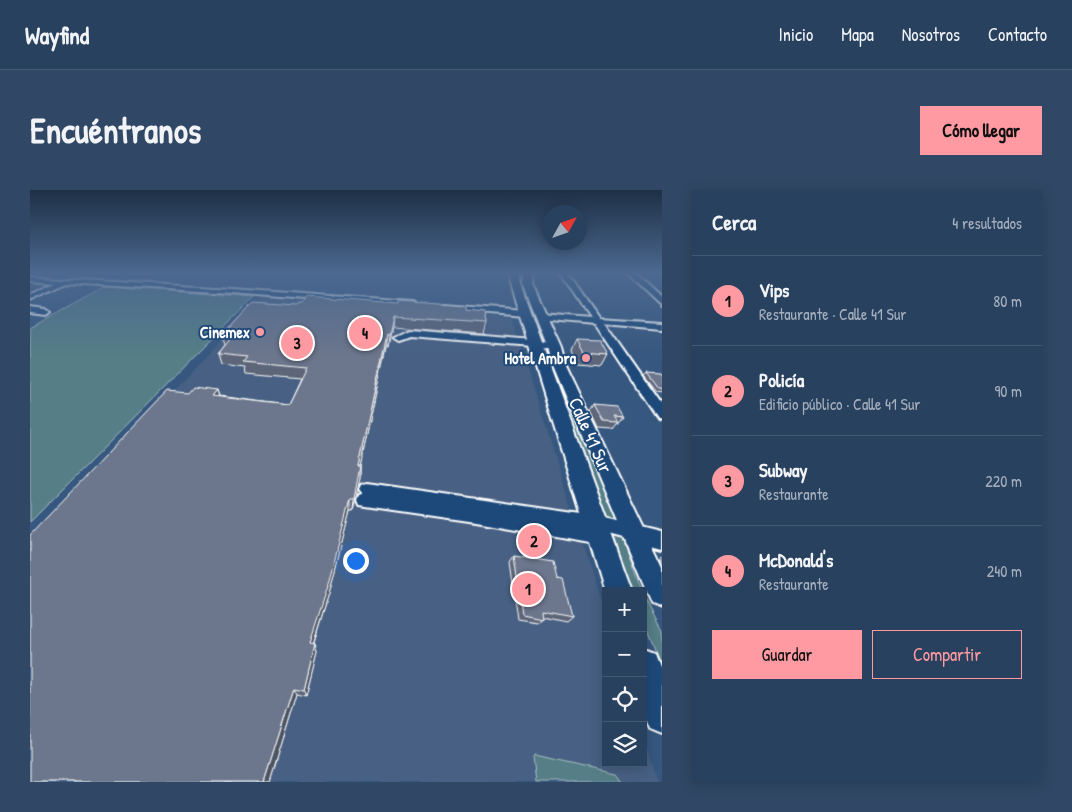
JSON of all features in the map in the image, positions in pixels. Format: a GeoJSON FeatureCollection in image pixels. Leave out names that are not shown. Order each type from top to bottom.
{"type":"FeatureCollection","features":[{"type":"Feature","properties":{"kind":"main road","name":"Calle 41 Sur"},"geometry":{"type":"LineString","coordinates":[[521,301],[525,314],[541,345],[558,362],[575,397],[662,595]]}},
{"type":"Feature","properties":{"kind":"main road","name":"Calle 41 Sur"},"geometry":{"type":"LineString","coordinates":[[535,301],[541,316],[541,345],[551,394],[618,587]]}},
{"type":"Feature","properties":{"kind":"main road"},"geometry":{"type":"LineString","coordinates":[[551,394],[575,397]]}},
{"type":"Feature","properties":{"kind":"main road"},"geometry":{"type":"LineString","coordinates":[[647,672],[660,703]]}},
{"type":"Feature","properties":{"kind":"street"},"geometry":{"type":"LineString","coordinates":[[364,301],[418,305]]}},
{"type":"Feature","properties":{"kind":"street"},"geometry":{"type":"LineString","coordinates":[[582,301],[662,415]]}},
{"type":"Feature","properties":{"kind":"street"},"geometry":{"type":"LineString","coordinates":[[437,307],[525,314]]}},
{"type":"Feature","properties":{"kind":"street"},"geometry":{"type":"LineString","coordinates":[[30,310],[46,312]]}},
{"type":"Feature","properties":{"kind":"street"},"geometry":{"type":"LineString","coordinates":[[541,316],[662,325]]}},
{"type":"Feature","properties":{"kind":"street"},"geometry":{"type":"LineString","coordinates":[[462,341],[408,334],[398,337],[462,341],[541,345]]}},
{"type":"Feature","properties":{"kind":"street"},"geometry":{"type":"LineString","coordinates":[[366,494],[599,530],[634,533],[662,540]]}},
{"type":"Feature","properties":{"kind":"shaded area"},"geometry":{"type":"Polygon","coordinates":[[[260,301],[304,301],[512,319],[602,604],[602,767],[647,767],[647,750],[657,782],[30,782],[30,543],[260,301]]]}},
{"type":"Feature","properties":{"kind":"green space"},"geometry":{"type":"Polygon","coordinates":[[[80,301],[250,301],[30,522],[30,328],[80,301]]]}},
{"type":"Feature","properties":{"kind":"green space"},"geometry":{"type":"Polygon","coordinates":[[[525,301],[531,301],[548,343],[540,342],[525,301]]]}},
{"type":"Feature","properties":{"kind":"green space"},"geometry":{"type":"Polygon","coordinates":[[[562,399],[569,399],[619,522],[612,521],[606,516],[562,399]]]}},
{"type":"Feature","properties":{"kind":"green space"},"geometry":{"type":"Polygon","coordinates":[[[613,534],[621,537],[624,541],[641,587],[632,587],[613,534]]]}},
{"type":"Feature","properties":{"kind":"green space"},"geometry":{"type":"Polygon","coordinates":[[[647,603],[662,631],[662,667],[647,628],[647,603]]]}},
{"type":"Feature","properties":{"kind":"green space"},"geometry":{"type":"Polygon","coordinates":[[[534,756],[617,774],[623,782],[536,782],[534,756]]]}},
{"type":"Feature","properties":{"kind":"building"},"geometry":{"type":"Polygon","coordinates":[[[304,301],[354,301],[398,304],[398,301],[466,306],[466,310],[485,312],[487,323],[393,317],[389,335],[387,334],[358,466],[360,466],[354,499],[350,499],[329,583],[310,642],[315,643],[304,689],[294,687],[264,782],[30,782],[30,535],[167,391],[188,393],[193,387],[217,390],[212,396],[288,405],[306,368],[243,362],[247,357],[218,354],[232,337],[222,336],[253,303],[296,306],[302,304],[304,301]]]}},
{"type":"Feature","properties":{"kind":"building"},"geometry":{"type":"Polygon","coordinates":[[[577,339],[600,340],[608,354],[584,352],[577,339]]]}},
{"type":"Feature","properties":{"kind":"building"},"geometry":{"type":"Polygon","coordinates":[[[646,373],[661,374],[662,390],[658,389],[646,373]]]}},
{"type":"Feature","properties":{"kind":"building"},"geometry":{"type":"Polygon","coordinates":[[[595,405],[617,407],[623,417],[614,416],[618,423],[604,422],[595,405]]]}},
{"type":"Feature","properties":{"kind":"building"},"geometry":{"type":"Polygon","coordinates":[[[524,530],[546,533],[548,546],[526,542],[524,530]]]}},
{"type":"Feature","properties":{"kind":"building"},"geometry":{"type":"Polygon","coordinates":[[[514,556],[553,562],[557,579],[563,580],[572,616],[541,610],[542,618],[522,614],[514,556]]]}},
{"type":"Feature","properties":{"kind":"place","name":"Cinemex"},"geometry":{"type":"Point","coordinates":[260,332]}},
{"type":"Feature","properties":{"kind":"place","name":"McDonald's"},"geometry":{"type":"Point","coordinates":[365,333]}},
{"type":"Feature","properties":{"kind":"place","name":"Subway"},"geometry":{"type":"Point","coordinates":[297,343]}},
{"type":"Feature","properties":{"kind":"place","name":"Hotel Ambra"},"geometry":{"type":"Point","coordinates":[586,358]}},
{"type":"Feature","properties":{"kind":"place","name":"Policía"},"geometry":{"type":"Point","coordinates":[534,541]}},
{"type":"Feature","properties":{"kind":"place","name":"Vips"},"geometry":{"type":"Point","coordinates":[528,589]}}]}
